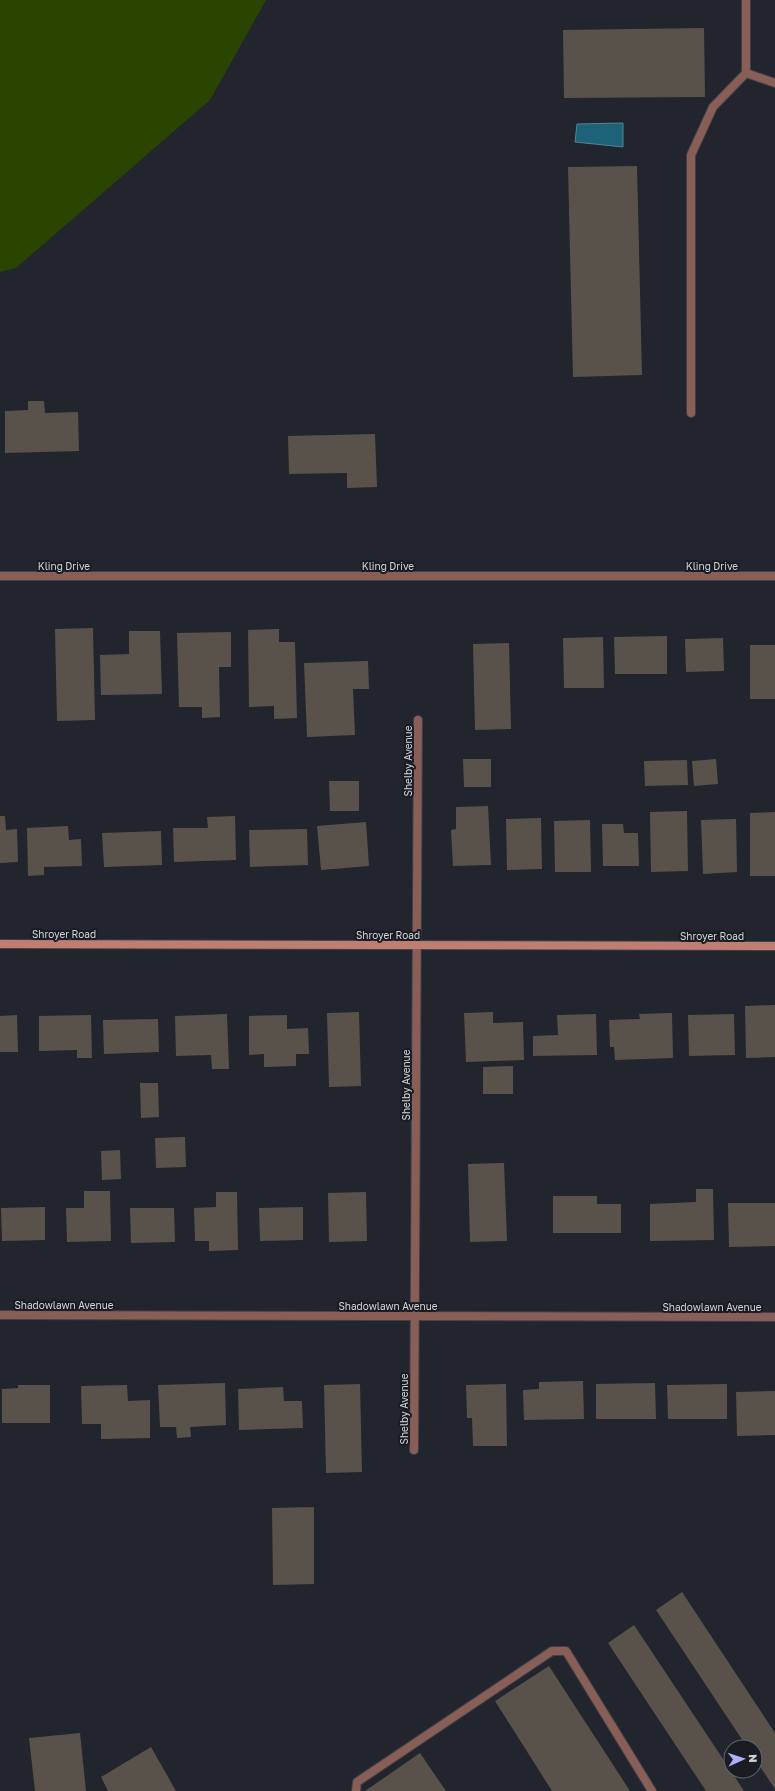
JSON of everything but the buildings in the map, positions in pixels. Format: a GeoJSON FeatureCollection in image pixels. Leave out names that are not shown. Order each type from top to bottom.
{"type":"FeatureCollection","features":[{"type":"Feature","properties":{"kind":"main road","name":"Shroyer Road"},"geometry":{"type":"LineString","coordinates":[[0,944],[775,946]]}},
{"type":"Feature","properties":{"kind":"street"},"geometry":{"type":"LineString","coordinates":[[691,413],[691,155],[713,107],[746,73],[746,0]]}},
{"type":"Feature","properties":{"kind":"street"},"geometry":{"type":"LineString","coordinates":[[746,73],[775,83]]}},
{"type":"Feature","properties":{"kind":"street","name":"Kling Drive"},"geometry":{"type":"LineString","coordinates":[[0,576],[775,576]]}},
{"type":"Feature","properties":{"kind":"street","name":"Shelby Avenue"},"geometry":{"type":"LineString","coordinates":[[414,1450],[418,720]]}},
{"type":"Feature","properties":{"kind":"street","name":"Shadowlawn Avenue"},"geometry":{"type":"LineString","coordinates":[[0,1315],[775,1317]]}},
{"type":"Feature","properties":{"kind":"street"},"geometry":{"type":"LineString","coordinates":[[356,1791],[357,1782],[552,1651],[566,1651],[652,1791]]}},
{"type":"Feature","properties":{"kind":"green space"},"geometry":{"type":"Polygon","coordinates":[[[0,0],[266,0],[210,100],[16,268],[0,272],[0,0]]]}},
{"type":"Feature","properties":{"kind":"water"},"geometry":{"type":"Polygon","coordinates":[[[623,123],[623,147],[575,142],[577,124],[623,123]]]}}]}
